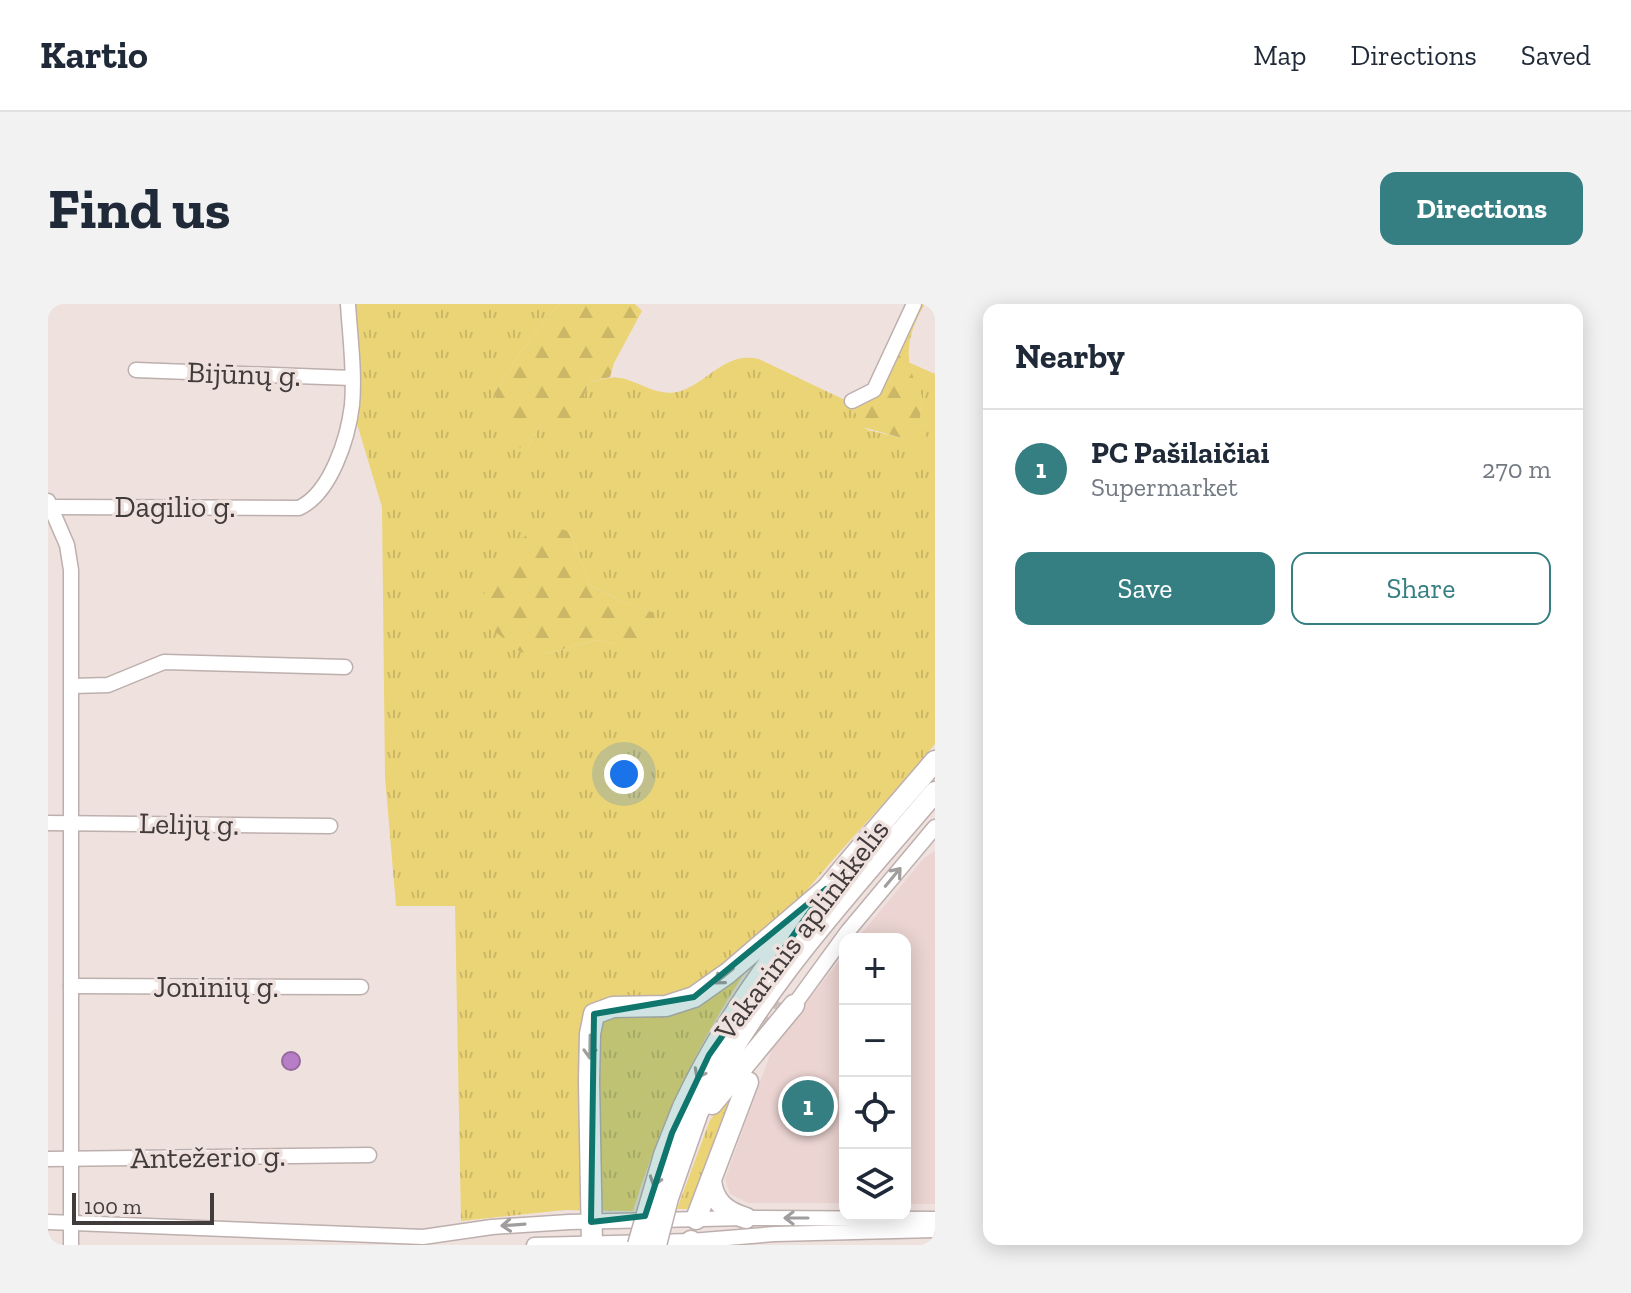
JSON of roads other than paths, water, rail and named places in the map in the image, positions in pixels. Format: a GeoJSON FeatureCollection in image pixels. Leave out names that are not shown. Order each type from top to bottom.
{"type":"FeatureCollection","features":[{"type":"Feature","properties":{"kind":"highway","name":"Vakarinis aplinkkelis"},"geometry":{"type":"LineString","coordinates":[[656,1245],[696,1112],[709,1055],[743,1000],[826,889],[935,761]]}},
{"type":"Feature","properties":{"kind":"highway","name":"Vakarinis aplinkkelis"},"geometry":{"type":"LineString","coordinates":[[638,1245],[664,1155],[696,1112],[726,1058],[775,983],[935,792]]}},
{"type":"Feature","properties":{"kind":"highway"},"geometry":{"type":"LineString","coordinates":[[696,1112],[786,1003],[807,960],[935,802]]}},
{"type":"Feature","properties":{"kind":"highway"},"geometry":{"type":"LineString","coordinates":[[592,1244],[590,1034],[594,1014],[613,1007],[666,1006],[694,997],[728,973],[826,889]]}},
{"type":"Feature","properties":{"kind":"highway"},"geometry":{"type":"LineString","coordinates":[[696,1219],[748,1082]]}},
{"type":"Feature","properties":{"kind":"highway"},"geometry":{"type":"LineString","coordinates":[[711,1180],[712,1191],[724,1208],[746,1218]]}},
{"type":"Feature","properties":{"kind":"street"},"geometry":{"type":"LineString","coordinates":[[348,304],[352,378]]}},
{"type":"Feature","properties":{"kind":"street"},"geometry":{"type":"LineString","coordinates":[[852,401],[874,390],[914,304]]}},
{"type":"Feature","properties":{"kind":"street","name":"Bijūnų g."},"geometry":{"type":"LineString","coordinates":[[136,370],[352,378]]}},
{"type":"Feature","properties":{"kind":"street","name":"Dagilio g."},"geometry":{"type":"LineString","coordinates":[[49,504],[299,508],[310,503],[331,478],[352,407],[352,378]]}},
{"type":"Feature","properties":{"kind":"street"},"geometry":{"type":"LineString","coordinates":[[49,504],[67,545],[71,570],[71,1245]]}},
{"type":"Feature","properties":{"kind":"street"},"geometry":{"type":"LineString","coordinates":[[73,686],[108,685],[164,662],[345,667]]}},
{"type":"Feature","properties":{"kind":"street","name":"Lelijų g."},"geometry":{"type":"LineString","coordinates":[[48,823],[330,826]]}},
{"type":"Feature","properties":{"kind":"street"},"geometry":{"type":"LineString","coordinates":[[786,1003],[935,827]]}},
{"type":"Feature","properties":{"kind":"street","name":"Joninių g."},"geometry":{"type":"LineString","coordinates":[[71,986],[361,987]]}},
{"type":"Feature","properties":{"kind":"street","name":"Antežerio g."},"geometry":{"type":"LineString","coordinates":[[48,1159],[369,1155]]}},
{"type":"Feature","properties":{"kind":"street"},"geometry":{"type":"LineString","coordinates":[[423,1241],[492,1227],[591,1222],[746,1218],[935,1219]]}},
{"type":"Feature","properties":{"kind":"street"},"geometry":{"type":"LineString","coordinates":[[687,1242],[696,1219]]}},
{"type":"Feature","properties":{"kind":"street"},"geometry":{"type":"LineString","coordinates":[[48,1222],[423,1241],[438,1245]]}},
{"type":"Feature","properties":{"kind":"street"},"geometry":{"type":"LineString","coordinates":[[534,1245],[687,1242],[775,1234],[935,1230]]}},
{"type":"Feature","properties":{"kind":"tunnel"},"geometry":{"type":"LineString","coordinates":[[764,1037],[779,1002]]}},
{"type":"Feature","properties":{"kind":"place","name":"PC Pašilaičiai"},"geometry":{"type":"Point","coordinates":[808,1106]}}]}
